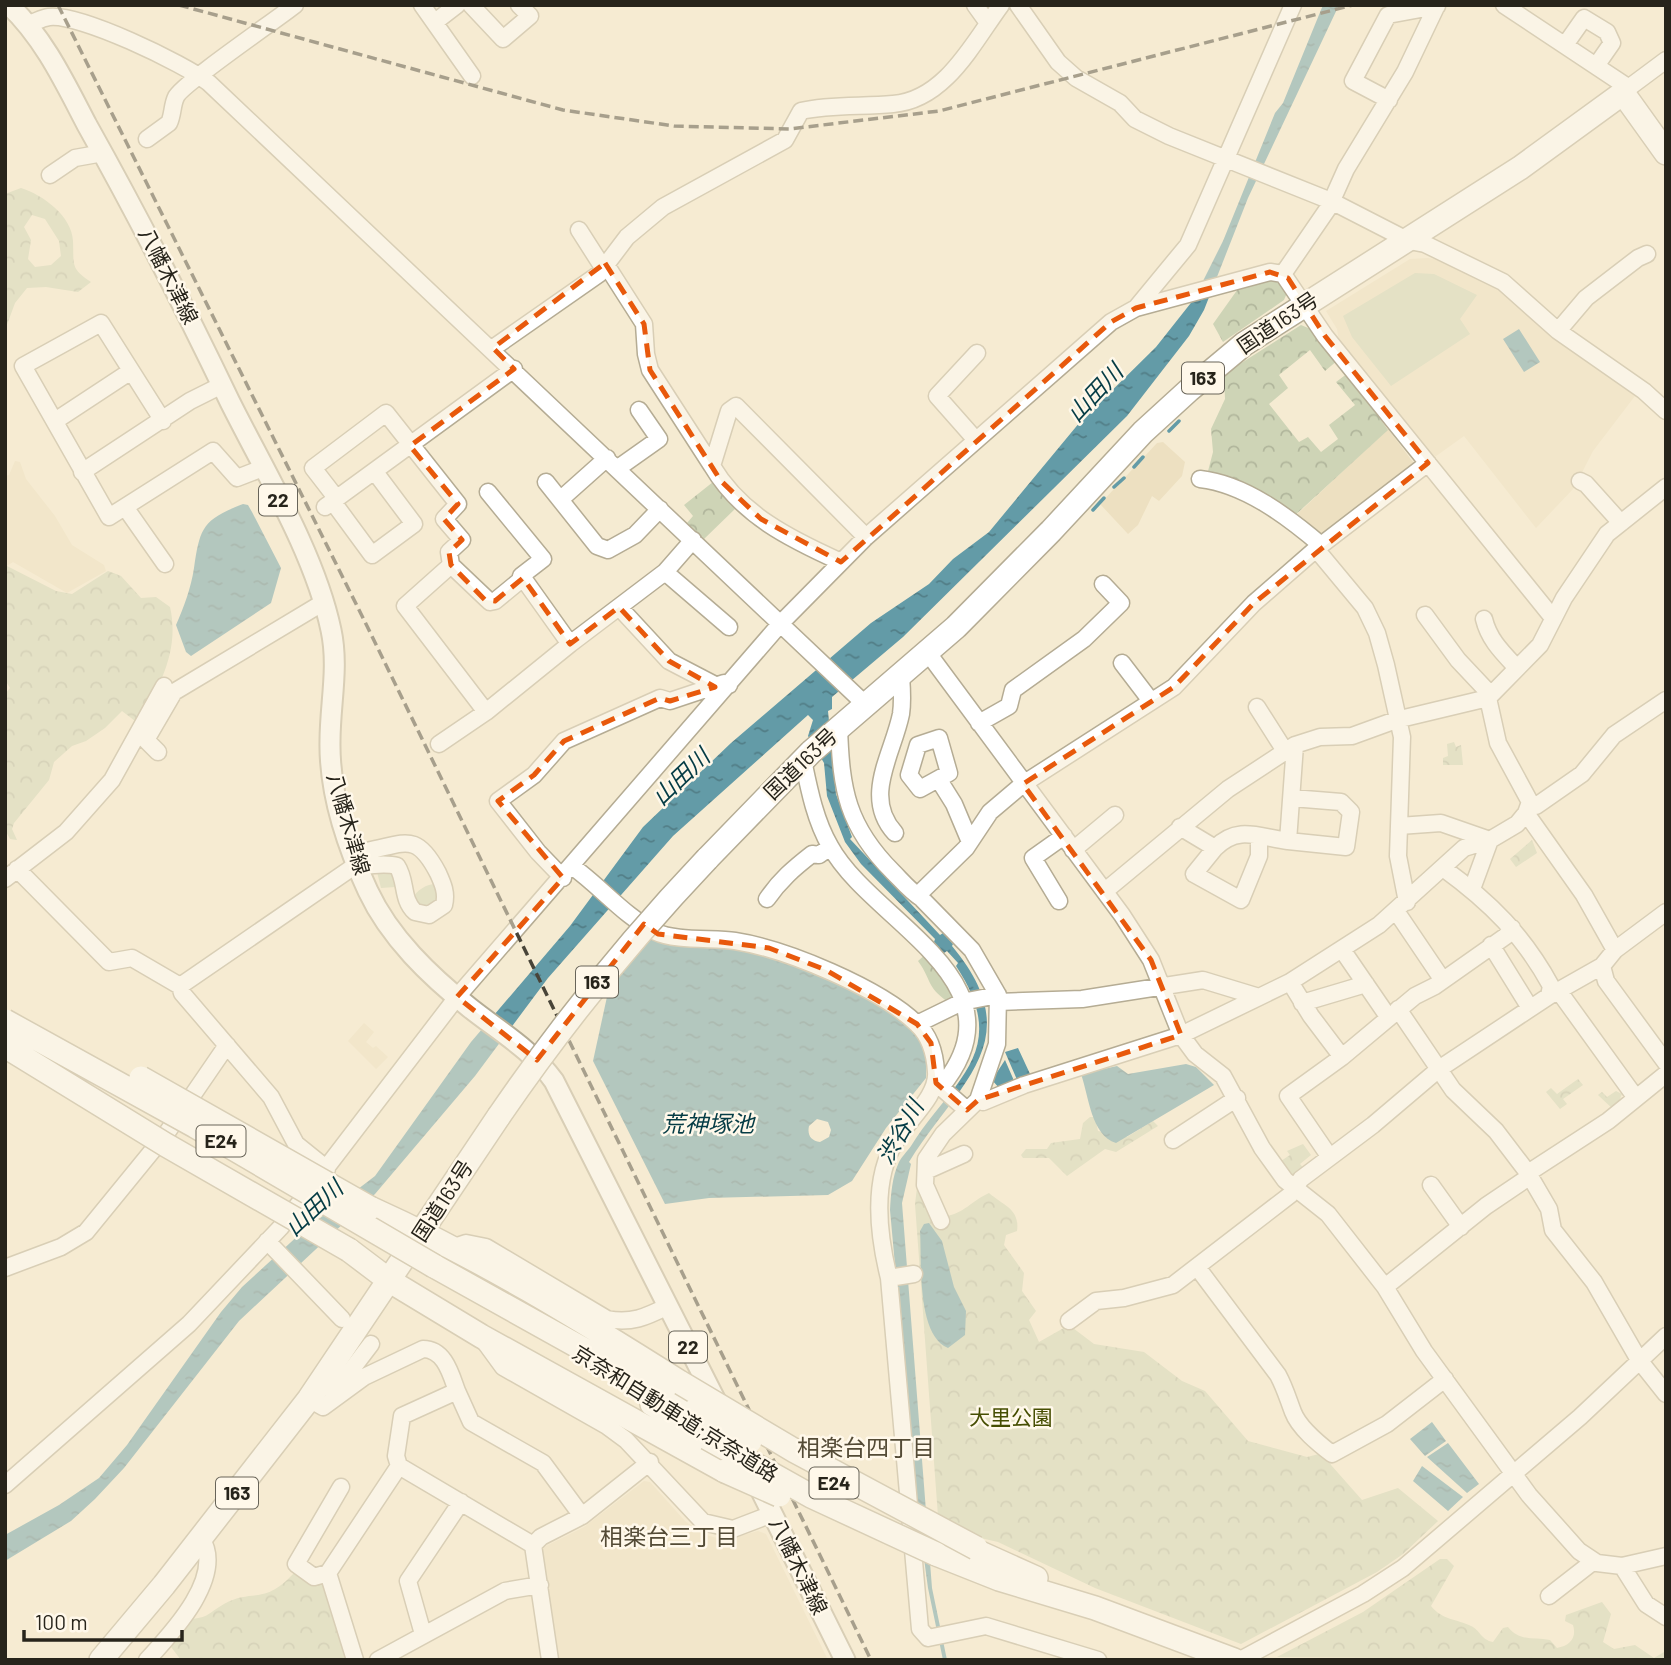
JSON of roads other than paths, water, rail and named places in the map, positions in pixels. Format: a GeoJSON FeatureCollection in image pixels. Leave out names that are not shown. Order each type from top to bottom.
{"type":"FeatureCollection","features":[{"type":"Feature","properties":{"kind":"highway"},"geometry":{"type":"LineString","coordinates":[[1626,90],[1666,153]]}},
{"type":"Feature","properties":{"kind":"highway","name":"国道163号"},"geometry":{"type":"LineString","coordinates":[[101,1660],[316,1403],[358,1317],[404,1259],[573,1010],[639,931],[807,756],[838,728],[859,699],[901,676],[929,653],[1051,531],[1161,415],[1244,344],[1520,168],[1626,90]]}},
{"type":"Feature","properties":{"kind":"highway"},"geometry":{"type":"LineString","coordinates":[[5,1013],[180,1098],[370,1208],[390,1222],[422,1300]]}},
{"type":"Feature","properties":{"kind":"highway","name":"京奈和自動車道;京奈道路"},"geometry":{"type":"LineString","coordinates":[[5,1021],[195,1126],[531,1322],[694,1411],[981,1558],[1095,1608],[1234,1660]]}},
{"type":"Feature","properties":{"kind":"highway"},"geometry":{"type":"LineString","coordinates":[[5,1046],[166,1145],[356,1255],[404,1259],[452,1246]]}},
{"type":"Feature","properties":{"kind":"highway"},"geometry":{"type":"LineString","coordinates":[[444,1201],[439,1223],[452,1246],[795,1451],[981,1558]]}},
{"type":"Feature","properties":{"kind":"highway"},"geometry":{"type":"LineString","coordinates":[[390,1222],[396,1246],[404,1259],[411,1282],[422,1300],[481,1336],[725,1471],[821,1514],[936,1554]]}},
{"type":"Feature","properties":{"kind":"highway"},"geometry":{"type":"LineString","coordinates":[[356,1255],[372,1284],[358,1317]]}},
{"type":"Feature","properties":{"kind":"highway"},"geometry":{"type":"LineString","coordinates":[[358,1317],[393,1298],[422,1300]]}},
{"type":"Feature","properties":{"kind":"highway","name":"京奈和自動車道;京奈道路"},"geometry":{"type":"LineString","coordinates":[[531,1322],[618,1382],[707,1438],[811,1496],[936,1554],[981,1558]]}},
{"type":"Feature","properties":{"kind":"main road","name":"八幡木津線"},"geometry":{"type":"LineString","coordinates":[[9,5],[28,24],[103,153],[263,468],[324,602],[332,633],[335,671],[330,768],[356,864],[370,895],[398,938],[426,970],[543,1066],[566,1101],[845,1660]]}},
{"type":"Feature","properties":{"kind":"street"},"geometry":{"type":"LineString","coordinates":[[147,139],[169,123],[176,97],[198,74],[230,55],[295,5]]}},
{"type":"Feature","properties":{"kind":"street"},"geometry":{"type":"LineString","coordinates":[[422,5],[472,76]]}},
{"type":"Feature","properties":{"kind":"street"},"geometry":{"type":"LineString","coordinates":[[435,22],[457,5]]}},
{"type":"Feature","properties":{"kind":"street"},"geometry":{"type":"LineString","coordinates":[[471,5],[503,39],[530,16],[519,5]]}},
{"type":"Feature","properties":{"kind":"street"},"geometry":{"type":"LineString","coordinates":[[975,5],[988,23]]}},
{"type":"Feature","properties":{"kind":"street"},"geometry":{"type":"LineString","coordinates":[[493,348],[599,274],[627,237],[663,207],[785,140],[801,111],[896,104],[930,92],[949,73],[1001,5]]}},
{"type":"Feature","properties":{"kind":"street"},"geometry":{"type":"LineString","coordinates":[[1018,5],[1042,42],[1076,78],[1120,103],[1135,119],[1331,201],[1409,241],[1425,244],[1503,282],[1558,331],[1644,391],[1666,411]]}},
{"type":"Feature","properties":{"kind":"street"},"geometry":{"type":"LineString","coordinates":[[5,1485],[189,1324],[271,1245],[281,1227],[415,1048],[464,1003],[723,685],[781,623],[866,537],[975,439],[1084,344],[1136,308],[1188,245],[1231,161],[1293,5]]}},
{"type":"Feature","properties":{"kind":"street"},"geometry":{"type":"LineString","coordinates":[[1504,5],[1596,65],[1626,90],[1666,60]]}},
{"type":"Feature","properties":{"kind":"street"},"geometry":{"type":"LineString","coordinates":[[1283,274],[1331,201],[1389,100],[1437,6]]}},
{"type":"Feature","properties":{"kind":"street"},"geometry":{"type":"LineString","coordinates":[[1389,100],[1353,81],[1388,15],[1437,6]]}},
{"type":"Feature","properties":{"kind":"street"},"geometry":{"type":"LineString","coordinates":[[28,24],[49,17],[60,18],[143,45],[198,74],[493,348],[859,699]]}},
{"type":"Feature","properties":{"kind":"street"},"geometry":{"type":"LineString","coordinates":[[1565,45],[1584,18],[1607,32],[1612,43],[1596,65]]}},
{"type":"Feature","properties":{"kind":"street"},"geometry":{"type":"LineString","coordinates":[[50,175],[75,158],[103,153]]}},
{"type":"Feature","properties":{"kind":"street"},"geometry":{"type":"LineString","coordinates":[[579,230],[644,324],[650,370],[741,506],[775,528],[841,562]]}},
{"type":"Feature","properties":{"kind":"street"},"geometry":{"type":"LineString","coordinates":[[1558,331],[1586,298],[1647,254]]}},
{"type":"Feature","properties":{"kind":"street"},"geometry":{"type":"LineString","coordinates":[[1136,308],[1235,280],[1270,272],[1283,274],[1325,336],[1553,618]]}},
{"type":"Feature","properties":{"kind":"street"},"geometry":{"type":"LineString","coordinates":[[163,421],[101,323],[23,366],[109,517],[213,451],[237,478],[263,468]]}},
{"type":"Feature","properties":{"kind":"street"},"geometry":{"type":"LineString","coordinates":[[975,439],[937,396],[977,353]]}},
{"type":"Feature","properties":{"kind":"street"},"geometry":{"type":"LineString","coordinates":[[331,503],[514,369]]}},
{"type":"Feature","properties":{"kind":"street"},"geometry":{"type":"LineString","coordinates":[[55,421],[131,371]]}},
{"type":"Feature","properties":{"kind":"street"},"geometry":{"type":"LineString","coordinates":[[82,472],[190,401],[222,385]]}},
{"type":"Feature","properties":{"kind":"street"},"geometry":{"type":"LineString","coordinates":[[712,466],[727,414],[736,406],[866,537]]}},
{"type":"Feature","properties":{"kind":"street"},"geometry":{"type":"LineString","coordinates":[[561,499],[612,463],[659,439],[639,410]]}},
{"type":"Feature","properties":{"kind":"street"},"geometry":{"type":"LineString","coordinates":[[375,472],[414,524],[373,555],[331,503],[313,468],[386,413],[458,504],[444,519],[462,540],[449,552],[451,565],[490,602],[495,601],[523,578]]}},
{"type":"Feature","properties":{"kind":"street"},"geometry":{"type":"LineString","coordinates":[[921,898],[922,891],[970,842],[990,812],[1023,784],[1174,687],[1254,603],[1319,547],[1428,463]]}},
{"type":"Feature","properties":{"kind":"street"},"geometry":{"type":"LineString","coordinates":[[1200,479],[1242,493],[1290,519],[1319,547],[1365,608],[1377,633],[1400,721],[1398,856],[1402,906],[1442,979]]}},
{"type":"Feature","properties":{"kind":"street"},"geometry":{"type":"LineString","coordinates":[[1580,481],[1621,523]]}},
{"type":"Feature","properties":{"kind":"street"},"geometry":{"type":"LineString","coordinates":[[545,482],[597,546],[608,550],[635,535],[660,509]]}},
{"type":"Feature","properties":{"kind":"street"},"geometry":{"type":"LineString","coordinates":[[1105,891],[1228,789],[1290,748],[1320,737],[1352,736],[1489,696],[1540,645],[1553,618],[1607,534],[1666,487]]}},
{"type":"Feature","properties":{"kind":"street"},"geometry":{"type":"LineString","coordinates":[[488,492],[543,559],[521,576],[570,644]]}},
{"type":"Feature","properties":{"kind":"street"},"geometry":{"type":"LineString","coordinates":[[125,508],[164,564]]}},
{"type":"Feature","properties":{"kind":"street"},"geometry":{"type":"LineString","coordinates":[[439,744],[486,712],[570,644],[666,572],[693,540]]}},
{"type":"Feature","properties":{"kind":"street"},"geometry":{"type":"LineString","coordinates":[[451,565],[405,606],[486,712]]}},
{"type":"Feature","properties":{"kind":"street"},"geometry":{"type":"LineString","coordinates":[[666,572],[729,627]]}},
{"type":"Feature","properties":{"kind":"street"},"geometry":{"type":"LineString","coordinates":[[979,723],[1009,706],[1013,690],[1084,639],[1121,603],[1103,584]]}},
{"type":"Feature","properties":{"kind":"street"},"geometry":{"type":"LineString","coordinates":[[158,752],[146,740],[174,692],[324,602]]}},
{"type":"Feature","properties":{"kind":"street"},"geometry":{"type":"LineString","coordinates":[[619,607],[668,662],[723,685]]}},
{"type":"Feature","properties":{"kind":"street"},"geometry":{"type":"LineString","coordinates":[[1425,615],[1489,696],[1498,743],[1528,810],[1584,895],[1615,950]]}},
{"type":"Feature","properties":{"kind":"street"},"geometry":{"type":"LineString","coordinates":[[1484,619],[1486,631],[1517,668]]}},
{"type":"Feature","properties":{"kind":"street"},"geometry":{"type":"LineString","coordinates":[[929,653],[1023,784],[1105,891],[1151,960],[1181,1035],[1195,1054],[1223,1076],[1262,1148],[1285,1180],[1328,1214],[1385,1286],[1445,1379],[1513,1474],[1579,1551],[1594,1561],[1622,1566],[1666,1556]]}},
{"type":"Feature","properties":{"kind":"street"},"geometry":{"type":"LineString","coordinates":[[1122,663],[1151,701]]}},
{"type":"Feature","properties":{"kind":"street"},"geometry":{"type":"LineString","coordinates":[[895,833],[885,820],[879,797],[901,715],[901,676]]}},
{"type":"Feature","properties":{"kind":"street"},"geometry":{"type":"LineString","coordinates":[[723,685],[670,701],[660,698],[564,741],[534,775],[498,801],[538,852],[658,933],[734,941],[789,955],[888,1003],[918,1024],[931,1043],[941,1086],[970,1105],[1181,1035],[1290,982],[1343,951],[1402,906],[1464,848],[1507,831],[1528,810],[1582,774],[1614,736],[1666,700]]}},
{"type":"Feature","properties":{"kind":"street"},"geometry":{"type":"LineString","coordinates":[[164,686],[112,780],[66,832],[11,874],[109,962],[132,958],[180,986],[182,993],[275,1103],[296,1144],[327,1168]]}},
{"type":"Feature","properties":{"kind":"street"},"geometry":{"type":"LineString","coordinates":[[1257,707],[1290,748],[1292,798],[1287,841]]}},
{"type":"Feature","properties":{"kind":"street"},"geometry":{"type":"LineString","coordinates":[[838,728],[841,776],[856,826],[875,854],[972,950],[997,998],[997,1044],[970,1105],[926,1159],[925,1185],[941,1221]]}},
{"type":"Feature","properties":{"kind":"street"},"geometry":{"type":"LineString","coordinates":[[807,756],[812,803],[830,847],[860,884],[948,970],[965,1002],[967,1021],[960,1059],[895,1141],[883,1169],[881,1234],[889,1278],[920,1629],[928,1637],[986,1626],[1098,1660]]}},
{"type":"Feature","properties":{"kind":"street"},"geometry":{"type":"LineString","coordinates":[[939,780],[954,804],[970,842]]}},
{"type":"Feature","properties":{"kind":"street"},"geometry":{"type":"LineString","coordinates":[[1259,837],[1259,856],[1241,900],[1194,874],[1226,837],[1240,832],[1287,841],[1346,847],[1351,812],[1341,802],[1292,798]]}},
{"type":"Feature","properties":{"kind":"street"},"geometry":{"type":"LineString","coordinates":[[1059,901],[1033,858],[1069,843],[1115,815]]}},
{"type":"Feature","properties":{"kind":"street"},"geometry":{"type":"LineString","coordinates":[[1399,826],[1441,823],[1489,839]]}},
{"type":"Feature","properties":{"kind":"street"},"geometry":{"type":"LineString","coordinates":[[1180,827],[1215,848]]}},
{"type":"Feature","properties":{"kind":"street"},"geometry":{"type":"LineString","coordinates":[[1472,889],[1489,839]]}},
{"type":"Feature","properties":{"kind":"street"},"geometry":{"type":"LineString","coordinates":[[180,986],[356,864],[366,851],[408,842],[417,844],[424,850],[440,877],[445,890],[444,905],[429,915],[415,912],[406,899],[404,882],[397,866],[388,863],[371,867],[356,864]]}},
{"type":"Feature","properties":{"kind":"street"},"geometry":{"type":"LineString","coordinates":[[767,899],[786,875],[812,854],[819,855],[830,847]]}},
{"type":"Feature","properties":{"kind":"street"},"geometry":{"type":"LineString","coordinates":[[1443,868],[1472,889],[1528,946],[1553,993],[1636,1098]]}},
{"type":"Feature","properties":{"kind":"street"},"geometry":{"type":"LineString","coordinates":[[1069,1321],[1096,1301],[1124,1298],[1173,1285],[1290,1195],[1295,1186],[1329,1156],[1439,1069],[1553,993],[1602,966],[1615,950],[1666,912]]}},
{"type":"Feature","properties":{"kind":"street"},"geometry":{"type":"LineString","coordinates":[[1329,1156],[1288,1096],[1342,1057],[1393,1014],[1491,946],[1511,928]]}},
{"type":"Feature","properties":{"kind":"street"},"geometry":{"type":"LineString","coordinates":[[1491,946],[1530,1008]]}},
{"type":"Feature","properties":{"kind":"street"},"geometry":{"type":"LineString","coordinates":[[1343,951],[1366,984],[1439,1069],[1453,1090],[1496,1131],[1529,1175],[1549,1209],[1553,1230],[1594,1282],[1639,1360],[1666,1394]]}},
{"type":"Feature","properties":{"kind":"street"},"geometry":{"type":"LineString","coordinates":[[1602,966],[1606,981],[1666,1063]]}},
{"type":"Feature","properties":{"kind":"street"},"geometry":{"type":"LineString","coordinates":[[918,1024],[965,1002],[997,998],[1083,999],[1162,985],[1203,981],[1259,997]]}},
{"type":"Feature","properties":{"kind":"street"},"geometry":{"type":"LineString","coordinates":[[1290,982],[1302,1003],[1342,1057]]}},
{"type":"Feature","properties":{"kind":"street"},"geometry":{"type":"LineString","coordinates":[[1302,1003],[1366,984]]}},
{"type":"Feature","properties":{"kind":"street"},"geometry":{"type":"LineString","coordinates":[[5,1268],[61,1247],[86,1232],[166,1134],[227,1045]]}},
{"type":"Feature","properties":{"kind":"street"},"geometry":{"type":"LineString","coordinates":[[5,1052],[166,1134],[228,1171],[257,1208],[281,1227]]}},
{"type":"Feature","properties":{"kind":"street"},"geometry":{"type":"LineString","coordinates":[[1385,1286],[1529,1175],[1608,1121],[1666,1074]]}},
{"type":"Feature","properties":{"kind":"street"},"geometry":{"type":"LineString","coordinates":[[1173,1140],[1237,1098]]}},
{"type":"Feature","properties":{"kind":"street"},"geometry":{"type":"LineString","coordinates":[[926,1171],[964,1154]]}},
{"type":"Feature","properties":{"kind":"street"},"geometry":{"type":"LineString","coordinates":[[1432,1185],[1461,1227]]}},
{"type":"Feature","properties":{"kind":"street"},"geometry":{"type":"LineString","coordinates":[[452,1246],[466,1243],[486,1247],[607,1319],[632,1321],[668,1306]]}},
{"type":"Feature","properties":{"kind":"street"},"geometry":{"type":"LineString","coordinates":[[271,1245],[305,1280],[358,1317]]}},
{"type":"Feature","properties":{"kind":"street"},"geometry":{"type":"LineString","coordinates":[[1197,1267],[1278,1375],[1289,1394],[1294,1415],[1319,1444],[1332,1454],[1387,1424],[1445,1379]]}},
{"type":"Feature","properties":{"kind":"street"},"geometry":{"type":"LineString","coordinates":[[889,1278],[914,1274]]}},
{"type":"Feature","properties":{"kind":"street"},"geometry":{"type":"LineString","coordinates":[[481,1336],[503,1367],[607,1426],[650,1462],[703,1522],[733,1529],[772,1514]]}},
{"type":"Feature","properties":{"kind":"street"},"geometry":{"type":"LineString","coordinates":[[1240,1660],[1363,1594],[1403,1568],[1513,1474],[1666,1336]]}},
{"type":"Feature","properties":{"kind":"street"},"geometry":{"type":"LineString","coordinates":[[316,1403],[371,1343]]}},
{"type":"Feature","properties":{"kind":"street"},"geometry":{"type":"LineString","coordinates":[[316,1403],[364,1377],[423,1349],[429,1349],[443,1359],[471,1422],[543,1463],[582,1516]]}},
{"type":"Feature","properties":{"kind":"street"},"geometry":{"type":"LineString","coordinates":[[457,1391],[402,1416],[396,1456],[399,1466],[533,1545],[550,1658],[533,1660]]}},
{"type":"Feature","properties":{"kind":"street"},"geometry":{"type":"LineString","coordinates":[[533,1545],[541,1537],[582,1516],[650,1462]]}},
{"type":"Feature","properties":{"kind":"street"},"geometry":{"type":"LineString","coordinates":[[341,1487],[296,1564],[314,1577],[328,1573],[399,1466]]}},
{"type":"Feature","properties":{"kind":"street"},"geometry":{"type":"LineString","coordinates":[[424,1634],[408,1581],[461,1502]]}},
{"type":"Feature","properties":{"kind":"street"},"geometry":{"type":"LineString","coordinates":[[147,1660],[174,1632],[206,1578],[208,1549],[201,1538]]}},
{"type":"Feature","properties":{"kind":"street"},"geometry":{"type":"LineString","coordinates":[[1549,1596],[1594,1561]]}},
{"type":"Feature","properties":{"kind":"street"},"geometry":{"type":"LineString","coordinates":[[1622,1566],[1646,1604],[1666,1617]]}},
{"type":"Feature","properties":{"kind":"street"},"geometry":{"type":"LineString","coordinates":[[328,1573],[355,1660]]}},
{"type":"Feature","properties":{"kind":"street"},"geometry":{"type":"LineString","coordinates":[[378,1660],[505,1591],[541,1585]]}},
{"type":"Feature","properties":{"kind":"water"},"geometry":{"type":"Polygon","coordinates":[[[1323,5],[1339,5],[1248,198],[1204,310],[1189,336],[1127,416],[903,637],[832,697],[832,709],[828,711],[836,794],[852,837],[850,839],[940,935],[943,933],[953,944],[975,979],[986,1009],[986,1035],[978,1060],[965,1084],[909,1162],[911,1164],[902,1203],[932,1588],[947,1660],[943,1660],[928,1588],[917,1507],[890,1210],[893,1180],[899,1162],[970,1064],[978,1043],[979,1021],[972,996],[956,966],[958,963],[947,951],[944,953],[934,942],[935,939],[861,864],[845,842],[827,796],[824,763],[808,736],[813,720],[808,715],[673,836],[548,978],[475,1076],[375,1194],[239,1321],[124,1468],[95,1499],[71,1521],[5,1561],[5,1535],[59,1505],[99,1478],[127,1445],[221,1312],[242,1287],[302,1232],[375,1176],[471,1042],[570,926],[643,827],[731,743],[871,623],[929,584],[953,559],[989,532],[1080,422],[1156,347],[1194,299],[1223,241],[1323,5]]]}},
{"type":"Feature","properties":{"kind":"water"},"geometry":{"type":"Polygon","coordinates":[[[1519,329],[1540,362],[1524,372],[1503,339],[1519,329]]]}},
{"type":"Feature","properties":{"kind":"water"},"geometry":{"type":"Polygon","coordinates":[[[243,504],[248,505],[281,568],[271,603],[191,656],[186,652],[176,625],[189,590],[201,534],[219,515],[243,504]]]}},
{"type":"Feature","properties":{"kind":"water","name":"荒神塚池"},"geometry":{"type":"Polygon","coordinates":[[[648,939],[697,941],[773,955],[846,986],[918,1032],[927,1051],[926,1078],[886,1128],[852,1181],[828,1195],[709,1198],[665,1204],[593,1061],[610,983],[648,939]],[[817,1119],[809,1126],[810,1137],[820,1142],[829,1137],[831,1130],[828,1122],[817,1119]]]}},
{"type":"Feature","properties":{"kind":"water"},"geometry":{"type":"Polygon","coordinates":[[[1018,1048],[1031,1076],[1018,1082],[1005,1052],[1018,1048]]]}},
{"type":"Feature","properties":{"kind":"water"},"geometry":{"type":"Polygon","coordinates":[[[1005,1060],[1015,1083],[1000,1089],[992,1080],[1005,1060]]]}},
{"type":"Feature","properties":{"kind":"water"},"geometry":{"type":"Polygon","coordinates":[[[1186,1064],[1196,1067],[1214,1085],[1116,1143],[1101,1132],[1092,1114],[1081,1074],[1117,1066],[1128,1074],[1186,1064]]]}},
{"type":"Feature","properties":{"kind":"water"},"geometry":{"type":"Polygon","coordinates":[[[929,1223],[942,1241],[954,1287],[966,1311],[965,1335],[948,1348],[930,1328],[923,1296],[920,1231],[924,1224],[929,1223]]]}},
{"type":"Feature","properties":{"kind":"water"},"geometry":{"type":"Polygon","coordinates":[[[1432,1422],[1446,1441],[1425,1456],[1410,1439],[1432,1422]]]}},
{"type":"Feature","properties":{"kind":"water"},"geometry":{"type":"Polygon","coordinates":[[[1448,1443],[1479,1484],[1467,1493],[1427,1457],[1448,1443]]]}},
{"type":"Feature","properties":{"kind":"water"},"geometry":{"type":"Polygon","coordinates":[[[1422,1466],[1463,1497],[1448,1511],[1413,1481],[1422,1466]]]}},
{"type":"Feature","properties":{"kind":"waterway"},"geometry":{"type":"LineString","coordinates":[[1169,431],[1179,421]]}},
{"type":"Feature","properties":{"kind":"waterway"},"geometry":{"type":"LineString","coordinates":[[1134,467],[1143,457]]}},
{"type":"Feature","properties":{"kind":"waterway"},"geometry":{"type":"LineString","coordinates":[[1114,487],[1124,478]]}},
{"type":"Feature","properties":{"kind":"waterway"},"geometry":{"type":"LineString","coordinates":[[1093,510],[1104,498]]}},
{"type":"Feature","properties":{"kind":"railway"},"geometry":{"type":"LineString","coordinates":[[58,5],[367,626],[871,1660]]}},
{"type":"Feature","properties":{"kind":"railway"},"geometry":{"type":"LineString","coordinates":[[179,5],[563,110],[674,126],[789,129],[939,111],[1353,5]]}},
{"type":"Feature","properties":{"kind":"district","name":"相楽台四丁目"},"geometry":{"type":"Point","coordinates":[866,1448]}},
{"type":"Feature","properties":{"kind":"district","name":"相楽台三丁目"},"geometry":{"type":"Point","coordinates":[669,1537]}},
{"type":"Feature","properties":{"kind":"water label","name":"山田川"},"geometry":{"type":"Point","coordinates":[1095,393]}},
{"type":"Feature","properties":{"kind":"water label","name":"山田川"},"geometry":{"type":"Point","coordinates":[681,777]}},
{"type":"Feature","properties":{"kind":"water label","name":"渋谷川"},"geometry":{"type":"Point","coordinates":[900,1132]}},
{"type":"Feature","properties":{"kind":"water label","name":"山田川"},"geometry":{"type":"Point","coordinates":[314,1208]}},
{"type":"Feature","properties":{"kind":"park label","name":"大里公園"},"geometry":{"type":"Point","coordinates":[1011,1418]}}]}
